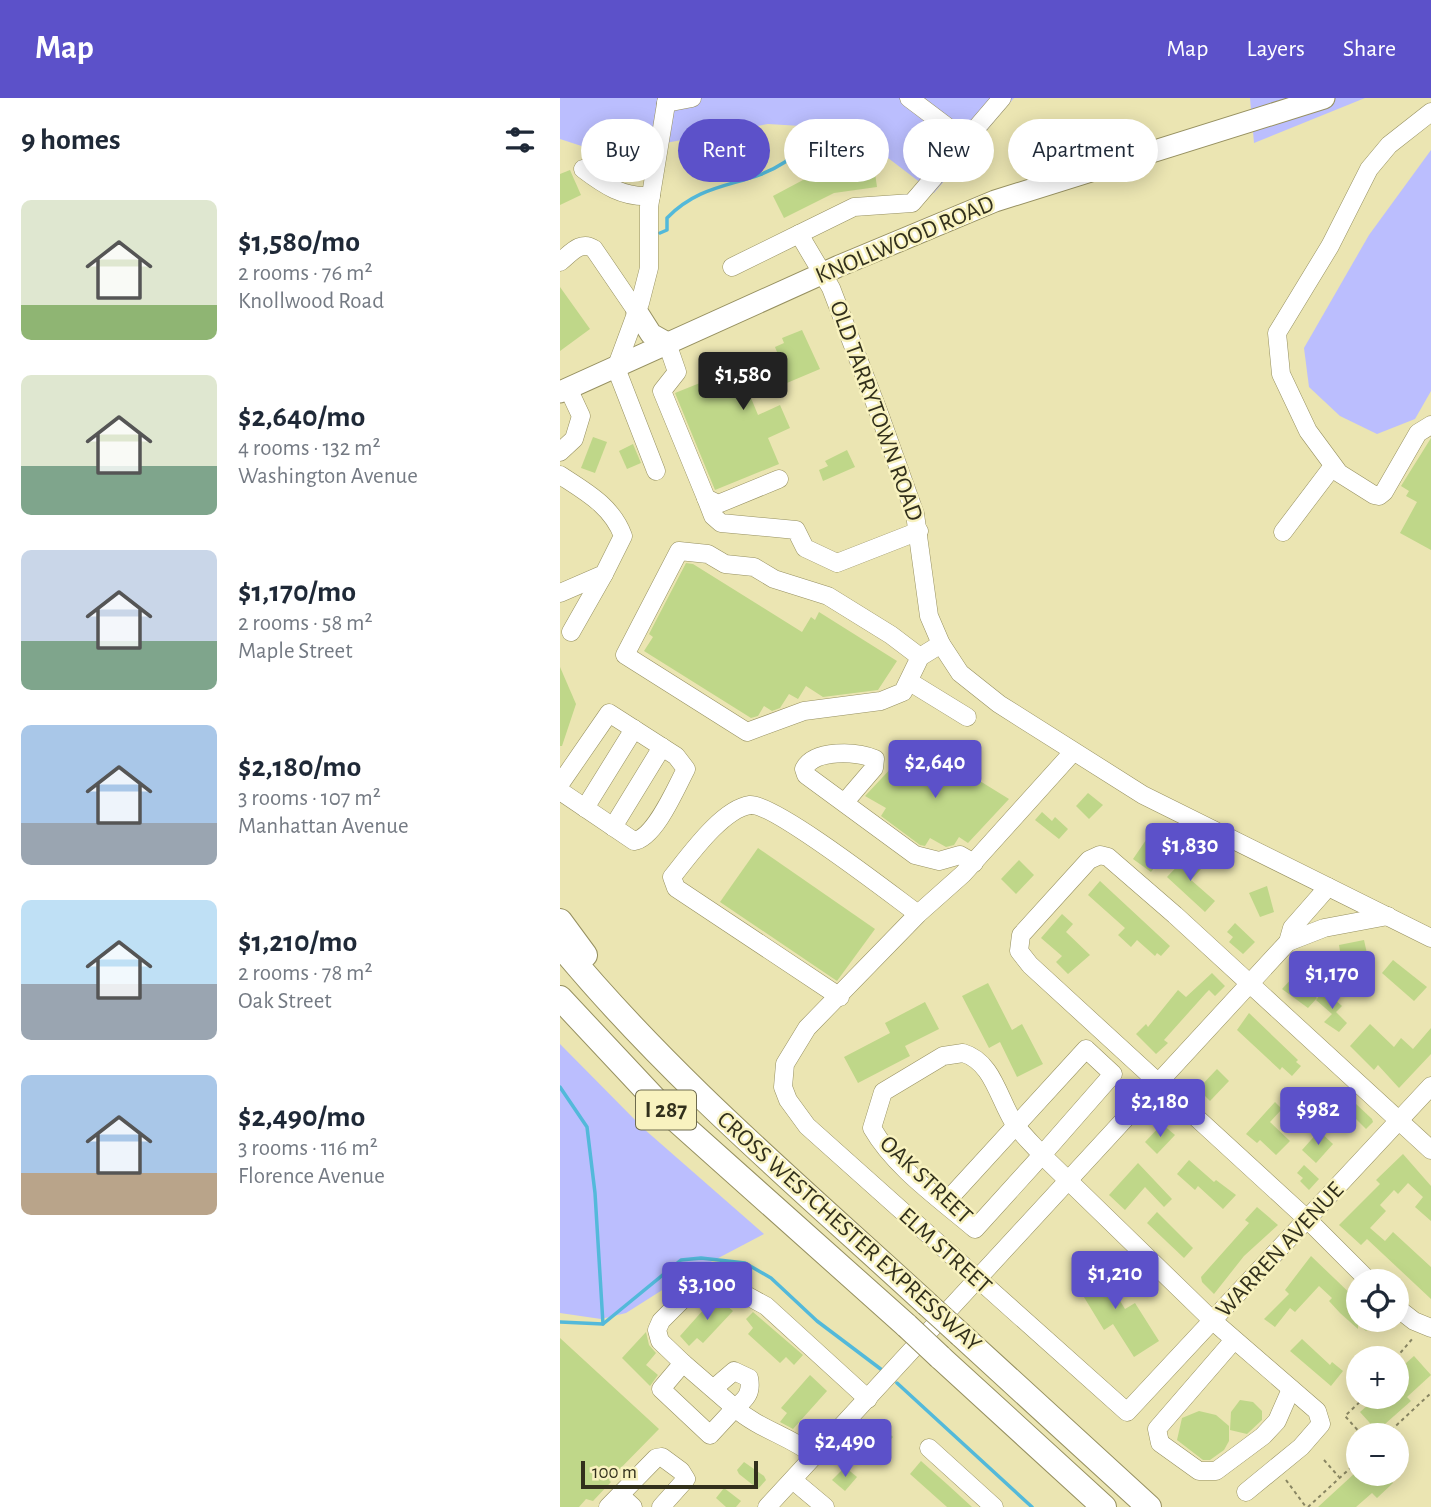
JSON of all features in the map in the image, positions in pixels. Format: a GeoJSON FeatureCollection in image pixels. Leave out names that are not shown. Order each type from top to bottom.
{"type":"FeatureCollection","features":[{"type":"Feature","properties":{"kind":"highway"},"geometry":{"type":"LineString","coordinates":[[560,922],[658,1054]]}},
{"type":"Feature","properties":{"kind":"highway","name":"CROSS WESTCHESTER EXPRESSWAY"},"geometry":{"type":"LineString","coordinates":[[560,945],[658,1054],[1149,1507]]}},
{"type":"Feature","properties":{"kind":"highway","name":"CROSS WESTCHESTER EXPRESSWAY"},"geometry":{"type":"LineString","coordinates":[[560,998],[633,1078],[758,1195],[1104,1507]]}},
{"type":"Feature","properties":{"kind":"highway"},"geometry":{"type":"LineString","coordinates":[[560,1016],[633,1078]]}},
{"type":"Feature","properties":{"kind":"main road","name":"KNOLLWOOD ROAD"},"geometry":{"type":"LineString","coordinates":[[564,391],[823,273],[996,201],[1324,98]]}},
{"type":"Feature","properties":{"kind":"main road"},"geometry":{"type":"LineString","coordinates":[[637,312],[652,334],[667,343]]}},
{"type":"Feature","properties":{"kind":"street"},"geometry":{"type":"LineString","coordinates":[[656,471],[616,368],[637,312],[649,268],[651,196],[666,100],[692,98]]}},
{"type":"Feature","properties":{"kind":"street"},"geometry":{"type":"LineString","coordinates":[[909,98],[937,119]]}},
{"type":"Feature","properties":{"kind":"street"},"geometry":{"type":"LineString","coordinates":[[984,119],[1002,98]]}},
{"type":"Feature","properties":{"kind":"street"},"geometry":{"type":"LineString","coordinates":[[1431,112],[1389,145],[1369,169],[1331,246],[1277,333],[1281,374],[1308,431],[1332,466],[1379,496],[1418,433],[1431,425]]}},
{"type":"Feature","properties":{"kind":"street"},"geometry":{"type":"LineString","coordinates":[[601,182],[610,188],[637,197],[651,196]]}},
{"type":"Feature","properties":{"kind":"street"},"geometry":{"type":"LineString","coordinates":[[732,267],[854,208],[912,203],[930,182]]}},
{"type":"Feature","properties":{"kind":"street","name":"OLD TARRYTOWN ROAD"},"geometry":{"type":"LineString","coordinates":[[799,234],[823,273],[880,416],[919,531],[924,594],[941,644],[960,673],[1073,752],[1143,795],[1431,938]]}},
{"type":"Feature","properties":{"kind":"street"},"geometry":{"type":"LineString","coordinates":[[560,262],[582,245],[588,245],[637,312]]}},
{"type":"Feature","properties":{"kind":"street"},"geometry":{"type":"LineString","coordinates":[[667,343],[677,372],[662,391],[713,516],[721,523],[796,530],[805,548],[837,563],[919,531]]}},
{"type":"Feature","properties":{"kind":"street"},"geometry":{"type":"LineString","coordinates":[[560,452],[574,439],[581,416],[564,391]]}},
{"type":"Feature","properties":{"kind":"street"},"geometry":{"type":"LineString","coordinates":[[1283,532],[1332,466]]}},
{"type":"Feature","properties":{"kind":"street"},"geometry":{"type":"LineString","coordinates":[[560,475],[600,501],[616,518],[623,536],[571,632]]}},
{"type":"Feature","properties":{"kind":"street"},"geometry":{"type":"LineString","coordinates":[[706,498],[718,504],[779,479]]}},
{"type":"Feature","properties":{"kind":"street"},"geometry":{"type":"LineString","coordinates":[[920,657],[891,635],[828,596],[774,579],[754,567],[725,564],[708,554],[679,551],[625,655],[747,732],[804,711],[881,701],[903,692],[920,657],[941,644]]}},
{"type":"Feature","properties":{"kind":"street"},"geometry":{"type":"LineString","coordinates":[[560,593],[604,575]]}},
{"type":"Feature","properties":{"kind":"street"},"geometry":{"type":"LineString","coordinates":[[910,682],[967,717]]}},
{"type":"Feature","properties":{"kind":"street"},"geometry":{"type":"LineString","coordinates":[[560,784],[604,716],[609,713],[662,747],[684,763],[686,769],[652,831],[643,840],[634,841],[560,792]]}},
{"type":"Feature","properties":{"kind":"street"},"geometry":{"type":"LineString","coordinates":[[585,808],[634,729]]}},
{"type":"Feature","properties":{"kind":"street"},"geometry":{"type":"LineString","coordinates":[[613,827],[662,747]]}},
{"type":"Feature","properties":{"kind":"street"},"geometry":{"type":"LineString","coordinates":[[918,914],[799,829],[774,813],[753,805],[738,808],[726,817],[692,851],[672,877],[676,887],[835,1002],[918,914],[974,863],[1073,752]]}},
{"type":"Feature","properties":{"kind":"street"},"geometry":{"type":"LineString","coordinates":[[845,803],[915,855],[939,861],[960,855],[974,863]]}},
{"type":"Feature","properties":{"kind":"street"},"geometry":{"type":"LineString","coordinates":[[1357,1269],[1308,1220],[1030,965],[1019,951],[1018,943],[1027,926],[1089,860],[1100,855],[1122,867],[1431,1150]]}},
{"type":"Feature","properties":{"kind":"street"},"geometry":{"type":"LineString","coordinates":[[767,1507],[794,1481],[814,1455],[1288,942],[1292,928],[1328,887]]}},
{"type":"Feature","properties":{"kind":"street"},"geometry":{"type":"LineString","coordinates":[[1343,923],[1354,900]]}},
{"type":"Feature","properties":{"kind":"street"},"geometry":{"type":"LineString","coordinates":[[1288,942],[1343,923],[1388,916]]}},
{"type":"Feature","properties":{"kind":"street","name":"ELM STREET"},"geometry":{"type":"LineString","coordinates":[[835,1002],[807,1028],[785,1063],[783,1087],[788,1100],[807,1126],[1126,1412]]}},
{"type":"Feature","properties":{"kind":"street"},"geometry":{"type":"LineString","coordinates":[[945,1202],[1086,1049],[1113,1074],[1042,1155]]}},
{"type":"Feature","properties":{"kind":"street","name":"OAK STREET"},"geometry":{"type":"LineString","coordinates":[[1042,1155],[975,1228],[904,1166],[879,1140],[872,1128],[883,1092],[943,1056],[962,1053],[974,1056],[987,1072],[1015,1125],[1042,1155],[1213,1321],[1317,1411],[1321,1424],[1301,1447],[1246,1492]]}},
{"type":"Feature","properties":{"kind":"street","name":"WARREN AVENUE"},"geometry":{"type":"LineString","coordinates":[[1126,1412],[1431,1086]]}},
{"type":"Feature","properties":{"kind":"street"},"geometry":{"type":"LineString","coordinates":[[814,1455],[793,1439],[751,1422],[683,1363],[660,1341],[657,1329],[661,1321],[688,1293],[719,1286],[735,1289],[766,1306],[868,1399]]}},
{"type":"Feature","properties":{"kind":"street"},"geometry":{"type":"LineString","coordinates":[[1409,1317],[1427,1330]]}},
{"type":"Feature","properties":{"kind":"street"},"geometry":{"type":"LineString","coordinates":[[1234,1340],[1157,1429],[1160,1443],[1199,1471],[1216,1471],[1263,1436],[1277,1421],[1288,1387]]}},
{"type":"Feature","properties":{"kind":"street"},"geometry":{"type":"LineString","coordinates":[[683,1363],[661,1389],[710,1435],[746,1399],[751,1388],[749,1378],[742,1372],[734,1371],[713,1389]]}},
{"type":"Feature","properties":{"kind":"street"},"geometry":{"type":"LineString","coordinates":[[929,1447],[994,1507]]}},
{"type":"Feature","properties":{"kind":"street"},"geometry":{"type":"LineString","coordinates":[[621,1503],[656,1458],[665,1457],[686,1479],[661,1507]]}},
{"type":"Feature","properties":{"kind":"street"},"geometry":{"type":"LineString","coordinates":[[794,1481],[825,1507]]}},
{"type":"Feature","properties":{"kind":"path"},"geometry":{"type":"LineString","coordinates":[[1409,1346],[1427,1330]]}},
{"type":"Feature","properties":{"kind":"path"},"geometry":{"type":"LineString","coordinates":[[1399,1423],[1431,1393]]}},
{"type":"Feature","properties":{"kind":"path"},"geometry":{"type":"LineString","coordinates":[[1351,1423],[1345,1416],[1352,1409]]}},
{"type":"Feature","properties":{"kind":"path"},"geometry":{"type":"LineString","coordinates":[[1324,1460],[1340,1478]]}},
{"type":"Feature","properties":{"kind":"path"},"geometry":{"type":"LineString","coordinates":[[1285,1480],[1307,1507],[1346,1472]]}},
{"type":"Feature","properties":{"kind":"shaded area"},"geometry":{"type":"Polygon","coordinates":[[[560,98],[1014,98],[994,122],[994,119],[903,119],[903,169],[889,159],[889,119],[784,119],[784,125],[770,124],[770,119],[678,119],[678,141],[664,143],[664,119],[581,119],[581,146],[560,139],[560,98]]]}},
{"type":"Feature","properties":{"kind":"shaded area"},"geometry":{"type":"Polygon","coordinates":[[[1250,98],[1365,98],[1254,143],[1250,98]]]}},
{"type":"Feature","properties":{"kind":"shaded area"},"geometry":{"type":"Polygon","coordinates":[[[1431,150],[1431,391],[1415,419],[1377,434],[1340,416],[1309,387],[1304,348],[1369,235],[1431,150]]]}},
{"type":"Feature","properties":{"kind":"shaded area"},"geometry":{"type":"Polygon","coordinates":[[[920,182],[943,182],[934,193],[920,182]]]}},
{"type":"Feature","properties":{"kind":"shaded area"},"geometry":{"type":"Polygon","coordinates":[[[560,1044],[644,1129],[764,1234],[686,1275],[626,1313],[601,1319],[560,1313],[560,1044]]]}},
{"type":"Feature","properties":{"kind":"building"},"geometry":{"type":"Polygon","coordinates":[[[570,170],[581,195],[560,205],[560,174],[570,170]]]}},
{"type":"Feature","properties":{"kind":"building"},"geometry":{"type":"Polygon","coordinates":[[[799,182],[876,182],[877,187],[834,193],[784,218],[773,196],[799,182]]]}},
{"type":"Feature","properties":{"kind":"building"},"geometry":{"type":"Polygon","coordinates":[[[560,287],[590,329],[560,351],[560,287]]]}},
{"type":"Feature","properties":{"kind":"building"},"geometry":{"type":"Polygon","coordinates":[[[802,330],[820,369],[751,398],[758,415],[780,405],[790,428],[768,438],[779,464],[715,490],[675,393],[777,352],[775,347],[784,343],[782,338],[802,330]]]}},
{"type":"Feature","properties":{"kind":"building"},"geometry":{"type":"Polygon","coordinates":[[[593,437],[607,442],[595,473],[581,468],[593,437]]]}},
{"type":"Feature","properties":{"kind":"building"},"geometry":{"type":"Polygon","coordinates":[[[1431,438],[1431,550],[1400,533],[1417,502],[1406,496],[1409,491],[1401,486],[1431,438]]]}},
{"type":"Feature","properties":{"kind":"building"},"geometry":{"type":"Polygon","coordinates":[[[633,444],[641,463],[627,469],[619,451],[633,444]]]}},
{"type":"Feature","properties":{"kind":"building"},"geometry":{"type":"Polygon","coordinates":[[[847,450],[855,467],[823,481],[819,470],[828,466],[825,461],[847,450]]]}},
{"type":"Feature","properties":{"kind":"building"},"geometry":{"type":"Polygon","coordinates":[[[686,563],[693,564],[802,632],[811,617],[815,620],[819,612],[897,661],[878,690],[823,697],[806,686],[798,699],[789,694],[780,708],[772,711],[764,706],[758,716],[751,718],[644,651],[653,637],[649,634],[686,563]]]}},
{"type":"Feature","properties":{"kind":"building"},"geometry":{"type":"Polygon","coordinates":[[[560,667],[576,704],[562,746],[560,746],[560,667]]]}},
{"type":"Feature","properties":{"kind":"building"},"geometry":{"type":"Polygon","coordinates":[[[910,748],[921,755],[928,749],[1009,799],[968,843],[959,837],[954,845],[946,847],[930,838],[925,846],[920,845],[881,816],[886,808],[865,796],[910,748]]]}},
{"type":"Feature","properties":{"kind":"building"},"geometry":{"type":"Polygon","coordinates":[[[1088,793],[1103,805],[1089,819],[1076,806],[1088,793]]]}},
{"type":"Feature","properties":{"kind":"building"},"geometry":{"type":"Polygon","coordinates":[[[1042,812],[1052,821],[1055,817],[1068,829],[1059,839],[1035,820],[1042,812]]]}},
{"type":"Feature","properties":{"kind":"building"},"geometry":{"type":"Polygon","coordinates":[[[1146,840],[1155,847],[1150,852],[1160,860],[1151,872],[1133,859],[1146,840]]]}},
{"type":"Feature","properties":{"kind":"building"},"geometry":{"type":"Polygon","coordinates":[[[758,848],[875,929],[837,981],[720,902],[758,848]]]}},
{"type":"Feature","properties":{"kind":"building"},"geometry":{"type":"Polygon","coordinates":[[[1187,856],[1201,869],[1191,880],[1215,901],[1205,912],[1167,877],[1187,856]]]}},
{"type":"Feature","properties":{"kind":"building"},"geometry":{"type":"Polygon","coordinates":[[[1019,860],[1034,875],[1016,894],[1001,879],[1019,860]]]}},
{"type":"Feature","properties":{"kind":"building"},"geometry":{"type":"Polygon","coordinates":[[[1100,881],[1170,946],[1161,956],[1157,953],[1155,956],[1137,940],[1131,947],[1118,935],[1125,928],[1088,895],[1100,881]]]}},
{"type":"Feature","properties":{"kind":"building"},"geometry":{"type":"Polygon","coordinates":[[[1267,886],[1274,912],[1260,917],[1249,893],[1267,886]]]}},
{"type":"Feature","properties":{"kind":"building"},"geometry":{"type":"Polygon","coordinates":[[[1062,914],[1073,924],[1066,932],[1090,955],[1068,974],[1056,962],[1062,956],[1041,938],[1062,914]]]}},
{"type":"Feature","properties":{"kind":"building"},"geometry":{"type":"Polygon","coordinates":[[[1235,923],[1255,942],[1243,954],[1229,942],[1233,937],[1227,932],[1235,923]]]}},
{"type":"Feature","properties":{"kind":"building"},"geometry":{"type":"Polygon","coordinates":[[[1364,940],[1368,958],[1342,963],[1339,945],[1364,940]]]}},
{"type":"Feature","properties":{"kind":"building"},"geometry":{"type":"Polygon","coordinates":[[[1311,958],[1321,967],[1304,986],[1317,998],[1308,1008],[1282,989],[1311,958]]]}},
{"type":"Feature","properties":{"kind":"building"},"geometry":{"type":"Polygon","coordinates":[[[1393,960],[1427,987],[1414,1001],[1382,973],[1393,960]]]}},
{"type":"Feature","properties":{"kind":"building"},"geometry":{"type":"Polygon","coordinates":[[[1212,973],[1225,986],[1215,996],[1209,990],[1164,1040],[1168,1043],[1156,1054],[1136,1034],[1146,1024],[1148,1027],[1178,990],[1186,997],[1212,973]]]}},
{"type":"Feature","properties":{"kind":"building"},"geometry":{"type":"Polygon","coordinates":[[[988,983],[1012,1030],[1022,1024],[1043,1064],[1017,1077],[1000,1042],[989,1048],[962,996],[988,983]]]}},
{"type":"Feature","properties":{"kind":"building"},"geometry":{"type":"Polygon","coordinates":[[[1324,990],[1342,1006],[1336,1012],[1347,1023],[1339,1032],[1324,1022],[1332,1014],[1316,1000],[1324,990]]]}},
{"type":"Feature","properties":{"kind":"building"},"geometry":{"type":"Polygon","coordinates":[[[925,1002],[939,1029],[905,1046],[910,1056],[858,1083],[844,1057],[890,1033],[885,1023],[925,1002]]]}},
{"type":"Feature","properties":{"kind":"building"},"geometry":{"type":"Polygon","coordinates":[[[1249,1013],[1298,1060],[1296,1062],[1301,1066],[1292,1076],[1282,1067],[1280,1070],[1237,1030],[1249,1013]]]}},
{"type":"Feature","properties":{"kind":"building"},"geometry":{"type":"Polygon","coordinates":[[[1370,1024],[1394,1047],[1401,1038],[1413,1049],[1431,1028],[1431,1054],[1399,1088],[1378,1065],[1374,1070],[1350,1046],[1370,1024]]]}},
{"type":"Feature","properties":{"kind":"building"},"geometry":{"type":"Polygon","coordinates":[[[1217,1069],[1229,1081],[1210,1101],[1198,1089],[1217,1069]]]}},
{"type":"Feature","properties":{"kind":"building"},"geometry":{"type":"Polygon","coordinates":[[[1275,1102],[1282,1109],[1270,1122],[1290,1141],[1276,1155],[1260,1140],[1257,1143],[1246,1134],[1275,1102]]]}},
{"type":"Feature","properties":{"kind":"building"},"geometry":{"type":"Polygon","coordinates":[[[1355,1103],[1372,1119],[1373,1122],[1366,1129],[1347,1110],[1355,1103]]]}},
{"type":"Feature","properties":{"kind":"building"},"geometry":{"type":"Polygon","coordinates":[[[1162,1124],[1175,1135],[1157,1154],[1145,1142],[1162,1124]]]}},
{"type":"Feature","properties":{"kind":"building"},"geometry":{"type":"Polygon","coordinates":[[[1319,1131],[1333,1144],[1316,1163],[1302,1150],[1319,1131]]]}},
{"type":"Feature","properties":{"kind":"building"},"geometry":{"type":"Polygon","coordinates":[[[1403,1154],[1431,1186],[1431,1221],[1415,1207],[1423,1197],[1408,1183],[1398,1194],[1394,1190],[1380,1205],[1386,1211],[1370,1228],[1385,1241],[1393,1232],[1431,1267],[1431,1299],[1409,1278],[1409,1269],[1399,1269],[1367,1239],[1361,1245],[1339,1225],[1380,1184],[1376,1180],[1403,1154]]]}},
{"type":"Feature","properties":{"kind":"building"},"geometry":{"type":"Polygon","coordinates":[[[1189,1160],[1214,1182],[1216,1180],[1236,1195],[1223,1209],[1198,1186],[1195,1190],[1177,1174],[1189,1160]]]}},
{"type":"Feature","properties":{"kind":"building"},"geometry":{"type":"Polygon","coordinates":[[[1138,1163],[1172,1199],[1164,1207],[1145,1187],[1125,1210],[1109,1195],[1138,1163]]]}},
{"type":"Feature","properties":{"kind":"building"},"geometry":{"type":"Polygon","coordinates":[[[1304,1165],[1319,1179],[1309,1190],[1300,1181],[1303,1178],[1297,1173],[1304,1165]]]}},
{"type":"Feature","properties":{"kind":"building"},"geometry":{"type":"Polygon","coordinates":[[[1257,1207],[1278,1225],[1244,1256],[1214,1294],[1202,1282],[1201,1277],[1249,1223],[1245,1220],[1257,1207]]]}},
{"type":"Feature","properties":{"kind":"building"},"geometry":{"type":"Polygon","coordinates":[[[1157,1212],[1193,1248],[1184,1258],[1147,1223],[1157,1212]]]}},
{"type":"Feature","properties":{"kind":"building"},"geometry":{"type":"Polygon","coordinates":[[[1311,1256],[1346,1290],[1346,1318],[1329,1301],[1332,1298],[1319,1286],[1295,1312],[1290,1308],[1275,1327],[1264,1319],[1289,1294],[1285,1290],[1311,1256]]]}},
{"type":"Feature","properties":{"kind":"building"},"geometry":{"type":"Polygon","coordinates":[[[1098,1264],[1125,1309],[1135,1303],[1159,1341],[1134,1357],[1113,1324],[1104,1330],[1073,1279],[1098,1264]]]}},
{"type":"Feature","properties":{"kind":"building"},"geometry":{"type":"Polygon","coordinates":[[[718,1298],[733,1311],[703,1343],[697,1338],[689,1346],[680,1336],[713,1299],[718,1298]]]}},
{"type":"Feature","properties":{"kind":"building"},"geometry":{"type":"Polygon","coordinates":[[[753,1312],[803,1355],[794,1365],[786,1357],[780,1363],[748,1334],[753,1328],[746,1319],[753,1312]]]}},
{"type":"Feature","properties":{"kind":"building"},"geometry":{"type":"Polygon","coordinates":[[[646,1332],[649,1345],[656,1353],[646,1365],[658,1375],[650,1386],[622,1358],[646,1332]]]}},
{"type":"Feature","properties":{"kind":"building"},"geometry":{"type":"Polygon","coordinates":[[[560,1338],[659,1429],[609,1480],[611,1482],[593,1501],[586,1499],[579,1507],[560,1507],[560,1338]]]}},
{"type":"Feature","properties":{"kind":"building"},"geometry":{"type":"Polygon","coordinates":[[[1302,1339],[1330,1365],[1332,1362],[1343,1371],[1331,1386],[1290,1351],[1302,1339]]]}},
{"type":"Feature","properties":{"kind":"building"},"geometry":{"type":"Polygon","coordinates":[[[1414,1356],[1431,1375],[1409,1395],[1409,1360],[1414,1356]]]}},
{"type":"Feature","properties":{"kind":"building"},"geometry":{"type":"Polygon","coordinates":[[[810,1375],[827,1391],[793,1429],[780,1422],[787,1413],[781,1408],[810,1375]]]}},
{"type":"Feature","properties":{"kind":"building"},"geometry":{"type":"Polygon","coordinates":[[[1240,1400],[1253,1402],[1262,1411],[1262,1420],[1247,1434],[1230,1430],[1231,1412],[1240,1400]]]}},
{"type":"Feature","properties":{"kind":"building"},"geometry":{"type":"Polygon","coordinates":[[[1363,1409],[1402,1409],[1386,1423],[1370,1423],[1360,1412],[1363,1409]]]}},
{"type":"Feature","properties":{"kind":"building"},"geometry":{"type":"Polygon","coordinates":[[[1199,1411],[1216,1415],[1229,1426],[1229,1441],[1224,1450],[1210,1460],[1203,1460],[1177,1440],[1182,1418],[1199,1411]]]}},
{"type":"Feature","properties":{"kind":"building"},"geometry":{"type":"Polygon","coordinates":[[[882,1427],[893,1437],[875,1456],[865,1447],[882,1427]]]}},
{"type":"Feature","properties":{"kind":"building"},"geometry":{"type":"Polygon","coordinates":[[[921,1461],[972,1507],[947,1507],[910,1474],[921,1461]]]}},
{"type":"Feature","properties":{"kind":"building"},"geometry":{"type":"Polygon","coordinates":[[[744,1462],[764,1476],[766,1480],[758,1489],[739,1474],[737,1470],[744,1462]]]}},
{"type":"Feature","properties":{"kind":"building"},"geometry":{"type":"Polygon","coordinates":[[[845,1467],[857,1477],[845,1491],[832,1480],[845,1467]]]}},
{"type":"Feature","properties":{"kind":"building"},"geometry":{"type":"Polygon","coordinates":[[[1346,1481],[1346,1486],[1390,1486],[1377,1498],[1372,1493],[1356,1507],[1318,1507],[1346,1481]]]}},
{"type":"Feature","properties":{"kind":"building"},"geometry":{"type":"Polygon","coordinates":[[[724,1488],[741,1501],[736,1507],[726,1507],[716,1498],[724,1488]]]}},
{"type":"Feature","properties":{"kind":"waterway"},"geometry":{"type":"LineString","coordinates":[[660,233],[667,230],[667,218],[696,196],[755,176],[784,163]]}},
{"type":"Feature","properties":{"kind":"waterway"},"geometry":{"type":"LineString","coordinates":[[560,1087],[587,1127],[595,1193],[603,1324]]}},
{"type":"Feature","properties":{"kind":"waterway"},"geometry":{"type":"LineString","coordinates":[[560,1322],[603,1324],[681,1260],[701,1258],[745,1263],[771,1278],[817,1321],[882,1370]]}},
{"type":"Feature","properties":{"kind":"waterway"},"geometry":{"type":"LineString","coordinates":[[897,1383],[1032,1507]]}}]}
